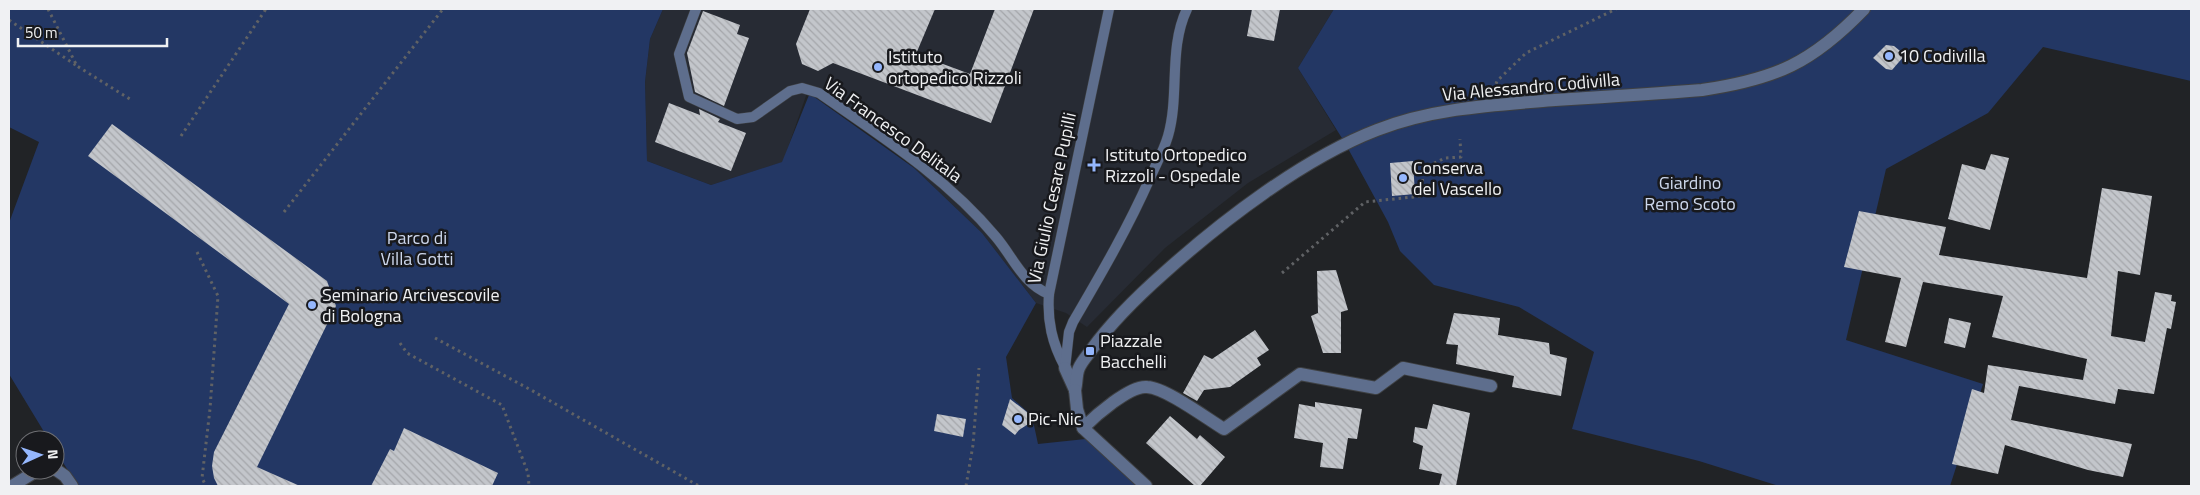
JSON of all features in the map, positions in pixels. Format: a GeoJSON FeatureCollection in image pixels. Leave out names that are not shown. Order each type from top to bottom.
{"type":"FeatureCollection","features":[{"type":"Feature","properties":{"kind":"street","name":"Via Alessandro Codivilla"},"geometry":{"type":"LineString","coordinates":[[1076,390],[1079,368],[1126,307],[1194,246],[1288,178],[1339,147],[1377,130],[1413,119],[1488,105],[1702,90],[1737,85],[1775,74],[1808,58],[1841,33],[1864,9]]}},
{"type":"Feature","properties":{"kind":"street","name":"Via Giulio Cesare Pupilli"},"geometry":{"type":"LineString","coordinates":[[1065,368],[1076,390]]}},
{"type":"Feature","properties":{"kind":"street"},"geometry":{"type":"LineString","coordinates":[[1083,428],[1133,389],[1146,386],[1160,390],[1224,430],[1300,374],[1376,388],[1403,368],[1491,386]]}},
{"type":"Feature","properties":{"kind":"street"},"geometry":{"type":"LineString","coordinates":[[1076,390],[1077,409],[1083,428],[1146,486]]}},
{"type":"Feature","properties":{"kind":"lane","name":"Via Francesco Delitala"},"geometry":{"type":"LineString","coordinates":[[696,9],[679,54],[689,97],[738,119],[752,117],[790,91],[802,88],[819,93],[949,187],[996,237],[1026,278],[1038,290],[1049,294]]}},
{"type":"Feature","properties":{"kind":"lane","name":"Via Giulio Cesare Pupilli"},"geometry":{"type":"LineString","coordinates":[[1065,368],[1052,336],[1048,319],[1049,294],[1109,9]]}},
{"type":"Feature","properties":{"kind":"lane"},"geometry":{"type":"LineString","coordinates":[[1065,368],[1069,332],[1073,322],[1124,235],[1168,138],[1174,102],[1175,52],[1179,29],[1187,9]]}},
{"type":"Feature","properties":{"kind":"path"},"geometry":{"type":"LineString","coordinates":[[48,9],[77,66]]}},
{"type":"Feature","properties":{"kind":"path"},"geometry":{"type":"LineString","coordinates":[[181,136],[266,9]]}},
{"type":"Feature","properties":{"kind":"path"},"geometry":{"type":"LineString","coordinates":[[284,212],[443,9]]}},
{"type":"Feature","properties":{"kind":"path"},"geometry":{"type":"LineString","coordinates":[[1488,105],[1497,81],[1526,53],[1616,9]]}},
{"type":"Feature","properties":{"kind":"path"},"geometry":{"type":"LineString","coordinates":[[9,20],[132,101]]}},
{"type":"Feature","properties":{"kind":"path"},"geometry":{"type":"LineString","coordinates":[[1282,273],[1365,202],[1423,196],[1422,169],[1445,158],[1461,157],[1460,139]]}},
{"type":"Feature","properties":{"kind":"path"},"geometry":{"type":"LineString","coordinates":[[197,252],[218,296],[210,409],[202,478],[206,486]]}},
{"type":"Feature","properties":{"kind":"path"},"geometry":{"type":"LineString","coordinates":[[435,338],[532,390],[699,486]]}},
{"type":"Feature","properties":{"kind":"path"},"geometry":{"type":"LineString","coordinates":[[400,343],[407,353],[502,406],[528,472],[529,486]]}},
{"type":"Feature","properties":{"kind":"path"},"geometry":{"type":"LineString","coordinates":[[966,486],[973,445],[979,368]]}},
{"type":"Feature","properties":{"kind":"shaded area","name":"Istituto Ortopedico Rizzoli - Ospedale"},"geometry":{"type":"Polygon","coordinates":[[[663,9],[1334,9],[1298,68],[1336,130],[1248,183],[1165,248],[1087,327],[1066,313],[1036,303],[982,233],[914,168],[822,90],[808,90],[783,162],[711,185],[647,161],[645,82],[650,39],[663,9]]]}},
{"type":"Feature","properties":{"kind":"green space","name":"Parco di Villa Gotti"},"geometry":{"type":"Polygon","coordinates":[[[9,9],[663,9],[650,39],[645,82],[647,161],[711,185],[782,162],[809,95],[813,96],[914,168],[982,233],[1036,303],[1006,357],[1012,398],[1032,416],[1038,444],[1095,438],[1151,486],[78,486],[65,466],[65,430],[43,430],[9,374],[9,223],[39,142],[9,127],[9,9]]]}},
{"type":"Feature","properties":{"kind":"green space","name":"Giardino Remo Scoto"},"geometry":{"type":"Polygon","coordinates":[[[1334,9],[2191,9],[2191,81],[2043,47],[1988,113],[1886,169],[1846,340],[1983,384],[1950,486],[1779,486],[1699,461],[1572,429],[1594,352],[1519,307],[1434,285],[1400,251],[1388,222],[1345,143],[1298,68],[1334,9]]]}},
{"type":"Feature","properties":{"kind":"building","name":"Istituto ortopedico Rizzoli"},"geometry":{"type":"Polygon","coordinates":[[[810,9],[935,9],[916,54],[970,74],[995,9],[1034,9],[991,123],[833,63],[818,71],[802,64],[796,44],[810,9]]]}},
{"type":"Feature","properties":{"kind":"building"},"geometry":{"type":"Polygon","coordinates":[[[1252,9],[1280,9],[1274,41],[1247,36],[1252,9]]]}},
{"type":"Feature","properties":{"kind":"building"},"geometry":{"type":"Polygon","coordinates":[[[703,11],[740,25],[737,34],[749,38],[724,106],[695,92],[687,53],[703,11]]]}},
{"type":"Feature","properties":{"kind":"building","name":"10 Codivilla"},"geometry":{"type":"Polygon","coordinates":[[[1886,45],[1894,46],[1905,55],[1892,70],[1886,69],[1873,58],[1886,45]]]}},
{"type":"Feature","properties":{"kind":"building"},"geometry":{"type":"Polygon","coordinates":[[[669,103],[700,115],[699,109],[720,119],[718,122],[746,133],[731,171],[655,142],[669,103]]]}},
{"type":"Feature","properties":{"kind":"building","name":"Seminario Arcivescovile di Bologna"},"geometry":{"type":"Polygon","coordinates":[[[112,124],[327,281],[336,306],[257,467],[300,486],[218,486],[214,478],[212,466],[214,452],[289,304],[88,156],[112,124]]]}},
{"type":"Feature","properties":{"kind":"building"},"geometry":{"type":"Polygon","coordinates":[[[1991,154],[2009,158],[1990,230],[1948,219],[1962,164],[1985,170],[1991,154]]]}},
{"type":"Feature","properties":{"kind":"building","name":"Conserva del Vascello"},"geometry":{"type":"Polygon","coordinates":[[[1413,161],[1415,194],[1392,196],[1390,163],[1413,161]]]}},
{"type":"Feature","properties":{"kind":"building"},"geometry":{"type":"Polygon","coordinates":[[[2102,188],[2152,196],[2140,275],[2118,271],[2111,336],[2145,342],[2155,292],[2172,295],[2171,301],[2176,302],[2171,329],[2167,328],[2154,394],[2118,389],[2115,404],[2019,386],[2011,420],[2132,444],[2123,477],[2088,470],[2005,445],[1998,474],[1952,464],[1972,389],[1984,393],[1988,365],[2083,380],[2087,359],[1992,337],[2003,296],[1923,282],[1906,347],[1885,342],[1901,278],[1844,267],[1859,211],[1946,227],[1939,255],[2087,278],[2102,188]]]}},
{"type":"Feature","properties":{"kind":"building"},"geometry":{"type":"Polygon","coordinates":[[[1336,270],[1348,310],[1341,312],[1341,353],[1323,353],[1311,316],[1318,313],[1317,271],[1336,270]]]}},
{"type":"Feature","properties":{"kind":"building"},"geometry":{"type":"Polygon","coordinates":[[[1454,313],[1500,318],[1498,335],[1549,343],[1550,354],[1567,358],[1561,396],[1512,387],[1514,376],[1456,364],[1458,345],[1446,344],[1454,313]]]}},
{"type":"Feature","properties":{"kind":"building"},"geometry":{"type":"Polygon","coordinates":[[[1949,318],[1971,323],[1965,348],[1944,343],[1949,318]]]}},
{"type":"Feature","properties":{"kind":"building"},"geometry":{"type":"Polygon","coordinates":[[[1255,330],[1269,350],[1257,358],[1261,365],[1230,387],[1204,390],[1197,401],[1183,393],[1204,355],[1212,359],[1255,330]]]}},
{"type":"Feature","properties":{"kind":"building","name":"Pic-Nic"},"geometry":{"type":"Polygon","coordinates":[[[1010,399],[1036,419],[1019,430],[1015,435],[1002,425],[1010,399]]]}},
{"type":"Feature","properties":{"kind":"building"},"geometry":{"type":"Polygon","coordinates":[[[1315,402],[1362,409],[1357,439],[1348,438],[1343,469],[1320,467],[1323,443],[1294,438],[1299,404],[1315,407],[1315,402]]]}},
{"type":"Feature","properties":{"kind":"building"},"geometry":{"type":"Polygon","coordinates":[[[1433,404],[1470,413],[1456,486],[1439,486],[1442,474],[1419,469],[1423,446],[1413,442],[1415,427],[1427,429],[1433,404]]]}},
{"type":"Feature","properties":{"kind":"building"},"geometry":{"type":"Polygon","coordinates":[[[937,414],[966,419],[963,437],[934,431],[937,414]]]}},
{"type":"Feature","properties":{"kind":"building"},"geometry":{"type":"Polygon","coordinates":[[[1170,416],[1197,439],[1200,435],[1225,457],[1200,486],[1195,486],[1146,443],[1170,416]]]}},
{"type":"Feature","properties":{"kind":"building"},"geometry":{"type":"Polygon","coordinates":[[[404,428],[498,473],[492,486],[371,486],[390,449],[394,451],[404,428]]]}},
{"type":"Feature","properties":{"kind":"place","name":"10 Codivilla"},"geometry":{"type":"Point","coordinates":[1889,56]}},
{"type":"Feature","properties":{"kind":"place","name":"Istituto ortopedico Rizzoli"},"geometry":{"type":"Point","coordinates":[878,67]}},
{"type":"Feature","properties":{"kind":"place","name":"Istituto Ortopedico Rizzoli - Ospedale"},"geometry":{"type":"Point","coordinates":[1094,165]}},
{"type":"Feature","properties":{"kind":"place","name":"Conserva del Vascello"},"geometry":{"type":"Point","coordinates":[1403,178]}},
{"type":"Feature","properties":{"kind":"place","name":"Seminario Arcivescovile di Bologna"},"geometry":{"type":"Point","coordinates":[312,305]}},
{"type":"Feature","properties":{"kind":"place","name":"Piazzale Bacchelli"},"geometry":{"type":"Point","coordinates":[1090,351]}},
{"type":"Feature","properties":{"kind":"place","name":"Pic-Nic"},"geometry":{"type":"Point","coordinates":[1018,419]}}]}
